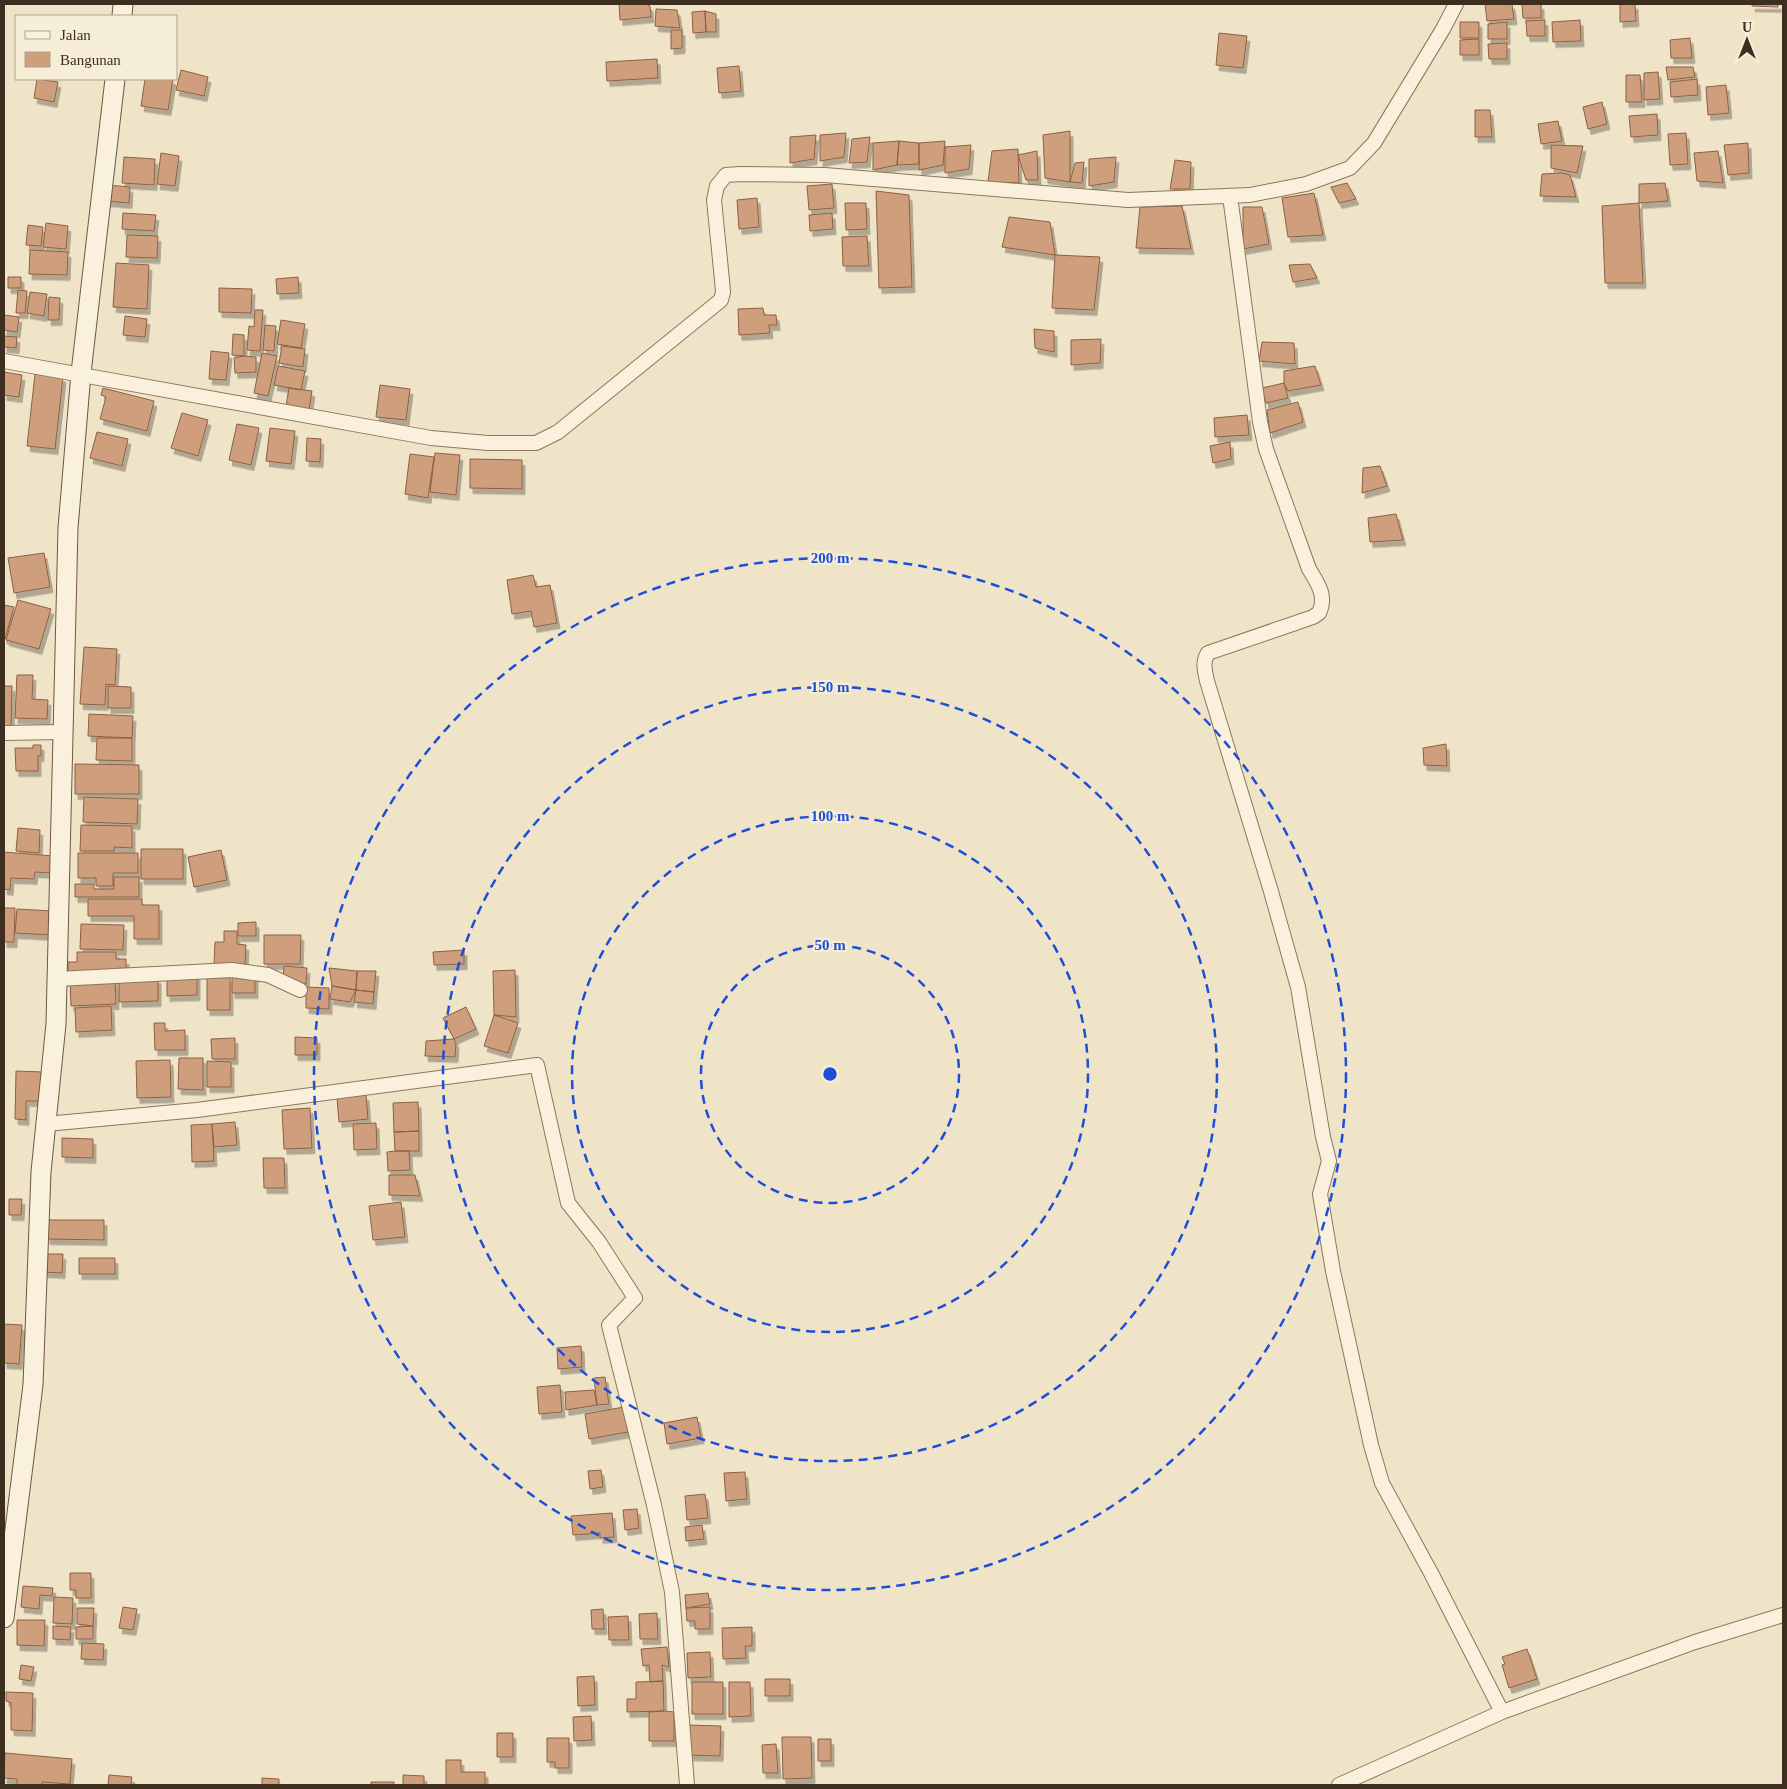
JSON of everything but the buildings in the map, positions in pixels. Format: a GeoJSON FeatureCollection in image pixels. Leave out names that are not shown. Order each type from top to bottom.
{"type":"FeatureCollection","features":[{"type":"Feature","properties":{"kind":"street"},"geometry":{"type":"LineString","coordinates":[[4,361],[431,438],[488,443],[536,442],[558,432],[721,300],[723,292],[714,200],[717,186],[726,176],[740,174],[825,176],[1128,200],[1250,195],[1306,184],[1350,168],[1374,144],[1456,4]]}},
{"type":"Feature","properties":{"kind":"street"},"geometry":{"type":"LineString","coordinates":[[4,1618],[33,1385],[41,1172],[56,1024],[68,528],[81,374],[115,80]]}},
{"type":"Feature","properties":{"kind":"street"},"geometry":{"type":"LineString","coordinates":[[1230,196],[1260,422],[1266,449],[1309,569],[1318,583],[1324,600],[1319,614],[1313,617],[1208,652],[1205,657],[1204,668],[1298,987],[1323,1136],[1329,1161],[1320,1194],[1331,1262],[1376,1464],[1382,1483],[1431,1573],[1502,1712]]}},
{"type":"Feature","properties":{"kind":"street"},"geometry":{"type":"LineString","coordinates":[[4,733],[62,732]]}},
{"type":"Feature","properties":{"kind":"street"},"geometry":{"type":"LineString","coordinates":[[57,979],[232,970],[268,975],[300,990]]}},
{"type":"Feature","properties":{"kind":"street"},"geometry":{"type":"LineString","coordinates":[[46,1124],[197,1110],[537,1065],[568,1203],[598,1242],[635,1298],[609,1325],[654,1505],[672,1592],[687,1785]]}},
{"type":"Feature","properties":{"kind":"street"},"geometry":{"type":"LineString","coordinates":[[1339,1785],[1502,1712],[1696,1642],[1783,1615]]}}]}
